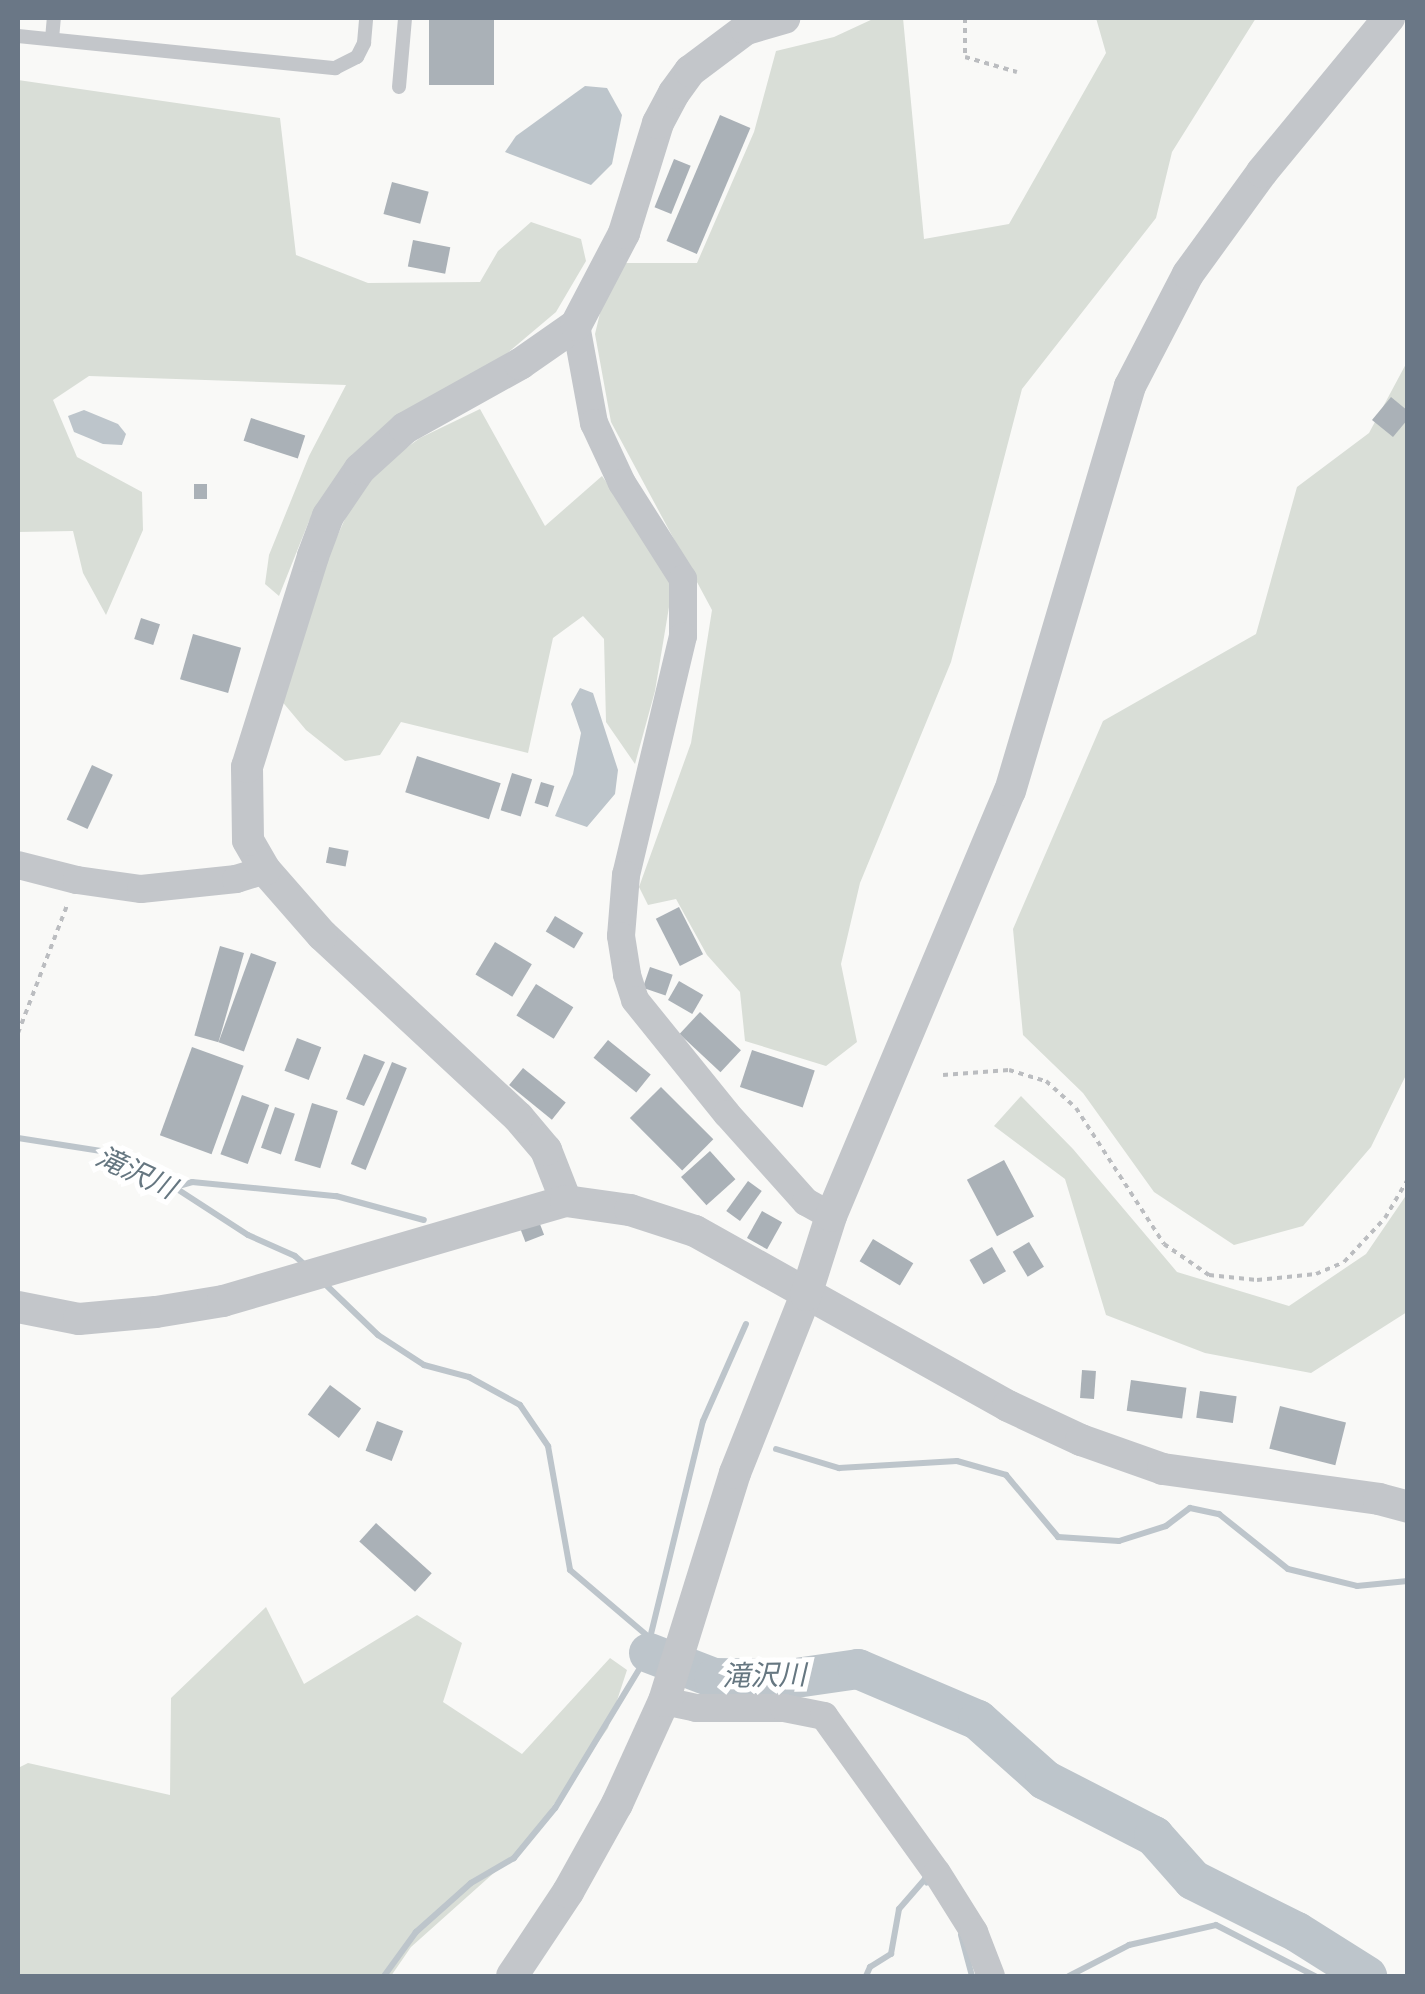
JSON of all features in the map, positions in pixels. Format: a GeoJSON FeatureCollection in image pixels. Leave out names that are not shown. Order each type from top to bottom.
{"type":"FeatureCollection","features":[{"type":"Feature","properties":{"kind":"street"},"geometry":{"type":"LineString","coordinates":[[566,1201],[546,1150],[518,1117],[322,935],[265,870],[248,840],[246,767],[328,516],[360,469],[405,428],[520,364],[576,325],[624,233],[658,122],[674,93],[690,71],[746,29],[784,18]]}},
{"type":"Feature","properties":{"kind":"street"},"geometry":{"type":"LineString","coordinates":[[512,1976],[568,1892],[617,1804],[664,1702],[734,1473],[806,1295],[831,1216],[1010,791],[1130,386],[1188,274],[1262,172],[1390,18]]}},
{"type":"Feature","properties":{"kind":"street"},"geometry":{"type":"LineString","coordinates":[[576,325],[594,423],[622,483],[683,579],[683,636],[626,875],[621,936],[634,1000],[727,1114],[806,1202],[831,1216]]}},
{"type":"Feature","properties":{"kind":"street"},"geometry":{"type":"LineString","coordinates":[[18,865],[78,880],[141,889],[236,880],[265,870]]}},
{"type":"Feature","properties":{"kind":"street"},"geometry":{"type":"LineString","coordinates":[[18,1307],[79,1318],[223,1301],[566,1201],[630,1210],[695,1231],[1008,1406],[1097,1446],[1163,1469],[1379,1499],[1408,1507]]}},
{"type":"Feature","properties":{"kind":"street"},"geometry":{"type":"LineString","coordinates":[[664,1702],[696,1708],[784,1708],[824,1716],[956,1902],[974,1932],[991,1976]]}},
{"type":"Feature","properties":{"kind":"lane"},"geometry":{"type":"LineString","coordinates":[[52,39],[54,18]]}},
{"type":"Feature","properties":{"kind":"lane"},"geometry":{"type":"LineString","coordinates":[[18,36],[335,68],[357,57],[364,43],[366,18]]}},
{"type":"Feature","properties":{"kind":"lane"},"geometry":{"type":"LineString","coordinates":[[399,88],[405,18]]}},
{"type":"Feature","properties":{"kind":"path"},"geometry":{"type":"LineString","coordinates":[[965,18],[965,57],[1018,72]]}},
{"type":"Feature","properties":{"kind":"path"},"geometry":{"type":"LineString","coordinates":[[18,1034],[78,880]]}},
{"type":"Feature","properties":{"kind":"path"},"geometry":{"type":"LineString","coordinates":[[943,1075],[1009,1070],[1046,1081],[1076,1108],[1164,1244],[1210,1275],[1257,1280],[1316,1274],[1344,1262],[1385,1218],[1408,1179]]}},
{"type":"Feature","properties":{"kind":"shaded area"},"geometry":{"type":"Polygon","coordinates":[[[875,18],[903,18],[924,239],[1009,224],[1106,53],[1096,18],[1256,18],[1172,152],[1156,218],[1022,389],[951,662],[860,883],[841,964],[857,1042],[826,1066],[745,1041],[740,992],[707,955],[676,899],[648,905],[639,887],[691,743],[712,610],[611,422],[595,334],[606,288],[624,263],[697,263],[754,132],[776,51],[834,37],[875,18]]]}},
{"type":"Feature","properties":{"kind":"shaded area"},"geometry":{"type":"Polygon","coordinates":[[[18,80],[280,118],[296,255],[368,283],[480,282],[498,251],[531,222],[581,239],[586,261],[556,312],[309,521],[279,596],[265,584],[269,555],[309,456],[346,385],[89,376],[53,400],[77,457],[142,492],[143,530],[106,615],[83,573],[73,531],[18,532],[18,80]]]}},
{"type":"Feature","properties":{"kind":"shaded area"},"geometry":{"type":"Polygon","coordinates":[[[585,86],[607,88],[622,115],[612,164],[591,185],[505,152],[516,136],[585,86]]]}},
{"type":"Feature","properties":{"kind":"shaded area"},"geometry":{"type":"Polygon","coordinates":[[[1407,362],[1407,1073],[1371,1147],[1303,1226],[1234,1245],[1154,1192],[1083,1093],[1023,1035],[1013,929],[1103,721],[1256,634],[1297,487],[1369,433],[1407,362]]]}},
{"type":"Feature","properties":{"kind":"shaded area"},"geometry":{"type":"Polygon","coordinates":[[[480,409],[545,526],[602,476],[658,556],[672,589],[655,691],[635,764],[606,722],[604,639],[583,616],[553,638],[528,753],[401,722],[380,755],[345,761],[306,730],[275,693],[317,581],[363,479],[420,438],[480,409]]]}},
{"type":"Feature","properties":{"kind":"shaded area"},"geometry":{"type":"Polygon","coordinates":[[[84,410],[118,424],[126,434],[122,445],[103,444],[74,432],[68,416],[84,410]]]}},
{"type":"Feature","properties":{"kind":"shaded area"},"geometry":{"type":"Polygon","coordinates":[[[580,688],[593,693],[618,770],[615,794],[587,827],[555,816],[573,774],[581,733],[571,704],[580,688]]]}},
{"type":"Feature","properties":{"kind":"shaded area"},"geometry":{"type":"Polygon","coordinates":[[[1021,1096],[1073,1149],[1177,1272],[1289,1306],[1366,1254],[1407,1194],[1407,1312],[1311,1373],[1205,1353],[1106,1315],[1065,1179],[994,1126],[1021,1096]]]}},
{"type":"Feature","properties":{"kind":"shaded area"},"geometry":{"type":"Polygon","coordinates":[[[266,1607],[304,1684],[417,1615],[462,1643],[443,1702],[522,1754],[610,1658],[627,1670],[608,1728],[525,1845],[411,1947],[391,1976],[18,1976],[18,1768],[28,1763],[170,1795],[171,1698],[266,1607]]]}},
{"type":"Feature","properties":{"kind":"building"},"geometry":{"type":"Polygon","coordinates":[[[429,18],[494,18],[494,85],[429,85],[429,18]]]}},
{"type":"Feature","properties":{"kind":"building"},"geometry":{"type":"Polygon","coordinates":[[[720,115],[750,128],[697,254],[666,241],[720,115]]]}},
{"type":"Feature","properties":{"kind":"building"},"geometry":{"type":"Polygon","coordinates":[[[674,159],[691,166],[671,214],[655,207],[674,159]]]}},
{"type":"Feature","properties":{"kind":"building"},"geometry":{"type":"Polygon","coordinates":[[[392,182],[429,192],[420,224],[383,214],[392,182]]]}},
{"type":"Feature","properties":{"kind":"building"},"geometry":{"type":"Polygon","coordinates":[[[413,240],[450,247],[445,274],[408,267],[413,240]]]}},
{"type":"Feature","properties":{"kind":"building"},"geometry":{"type":"Polygon","coordinates":[[[1391,397],[1408,411],[1408,419],[1393,437],[1372,420],[1391,397]]]}},
{"type":"Feature","properties":{"kind":"building"},"geometry":{"type":"Polygon","coordinates":[[[251,418],[305,436],[298,458],[244,441],[251,418]]]}},
{"type":"Feature","properties":{"kind":"building"},"geometry":{"type":"Polygon","coordinates":[[[194,484],[207,484],[207,499],[194,499],[194,484]]]}},
{"type":"Feature","properties":{"kind":"building"},"geometry":{"type":"Polygon","coordinates":[[[141,618],[160,624],[153,645],[134,639],[141,618]]]}},
{"type":"Feature","properties":{"kind":"building"},"geometry":{"type":"Polygon","coordinates":[[[193,634],[241,648],[228,693],[180,679],[193,634]]]}},
{"type":"Feature","properties":{"kind":"building"},"geometry":{"type":"Polygon","coordinates":[[[417,756],[501,783],[489,819],[405,792],[417,756]]]}},
{"type":"Feature","properties":{"kind":"building"},"geometry":{"type":"Polygon","coordinates":[[[92,765],[113,775],[87,829],[67,819],[92,765]]]}},
{"type":"Feature","properties":{"kind":"building"},"geometry":{"type":"Polygon","coordinates":[[[512,773],[532,779],[521,816],[501,810],[512,773]]]}},
{"type":"Feature","properties":{"kind":"building"},"geometry":{"type":"Polygon","coordinates":[[[541,782],[554,786],[548,807],[535,803],[541,782]]]}},
{"type":"Feature","properties":{"kind":"building"},"geometry":{"type":"Polygon","coordinates":[[[329,847],[349,851],[346,867],[326,863],[329,847]]]}},
{"type":"Feature","properties":{"kind":"building"},"geometry":{"type":"Polygon","coordinates":[[[679,907],[703,954],[680,966],[656,919],[679,907]]]}},
{"type":"Feature","properties":{"kind":"building"},"geometry":{"type":"Polygon","coordinates":[[[555,916],[583,933],[574,948],[546,931],[555,916]]]}},
{"type":"Feature","properties":{"kind":"building"},"geometry":{"type":"Polygon","coordinates":[[[495,942],[532,964],[512,997],[475,975],[495,942]]]}},
{"type":"Feature","properties":{"kind":"building"},"geometry":{"type":"Polygon","coordinates":[[[220,946],[244,953],[218,1042],[194,1035],[220,946]]]}},
{"type":"Feature","properties":{"kind":"building"},"geometry":{"type":"Polygon","coordinates":[[[251,953],[276,962],[244,1052],[219,1042],[251,953]]]}},
{"type":"Feature","properties":{"kind":"building"},"geometry":{"type":"Polygon","coordinates":[[[650,967],[673,975],[666,996],[643,988],[650,967]]]}},
{"type":"Feature","properties":{"kind":"building"},"geometry":{"type":"Polygon","coordinates":[[[679,981],[703,995],[692,1014],[668,1000],[679,981]]]}},
{"type":"Feature","properties":{"kind":"building"},"geometry":{"type":"Polygon","coordinates":[[[536,984],[573,1007],[554,1039],[516,1015],[536,984]]]}},
{"type":"Feature","properties":{"kind":"building"},"geometry":{"type":"Polygon","coordinates":[[[700,1012],[741,1050],[720,1072],[680,1034],[700,1012]]]}},
{"type":"Feature","properties":{"kind":"building"},"geometry":{"type":"Polygon","coordinates":[[[297,1038],[321,1047],[309,1080],[284,1071],[297,1038]]]}},
{"type":"Feature","properties":{"kind":"building"},"geometry":{"type":"Polygon","coordinates":[[[608,1040],[651,1075],[636,1092],[594,1058],[608,1040]]]}},
{"type":"Feature","properties":{"kind":"building"},"geometry":{"type":"Polygon","coordinates":[[[192,1047],[244,1066],[212,1154],[160,1135],[192,1047]]]}},
{"type":"Feature","properties":{"kind":"building"},"geometry":{"type":"Polygon","coordinates":[[[752,1050],[815,1070],[803,1107],[740,1087],[752,1050]]]}},
{"type":"Feature","properties":{"kind":"building"},"geometry":{"type":"Polygon","coordinates":[[[364,1054],[385,1062],[364,1106],[346,1099],[364,1054]]]}},
{"type":"Feature","properties":{"kind":"building"},"geometry":{"type":"Polygon","coordinates":[[[392,1062],[407,1068],[366,1170],[351,1164],[392,1062]]]}},
{"type":"Feature","properties":{"kind":"building"},"geometry":{"type":"Polygon","coordinates":[[[523,1068],[566,1103],[552,1120],[509,1085],[523,1068]]]}},
{"type":"Feature","properties":{"kind":"building"},"geometry":{"type":"Polygon","coordinates":[[[661,1087],[713,1139],[682,1170],[630,1118],[661,1087]]]}},
{"type":"Feature","properties":{"kind":"building"},"geometry":{"type":"Polygon","coordinates":[[[242,1095],[269,1105],[248,1164],[220,1154],[242,1095]]]}},
{"type":"Feature","properties":{"kind":"building"},"geometry":{"type":"Polygon","coordinates":[[[312,1103],[338,1111],[320,1168],[294,1160],[312,1103]]]}},
{"type":"Feature","properties":{"kind":"building"},"geometry":{"type":"Polygon","coordinates":[[[275,1107],[295,1114],[281,1154],[261,1148],[275,1107]]]}},
{"type":"Feature","properties":{"kind":"building"},"geometry":{"type":"Polygon","coordinates":[[[710,1151],[735,1179],[706,1205],[681,1177],[710,1151]]]}},
{"type":"Feature","properties":{"kind":"building"},"geometry":{"type":"Polygon","coordinates":[[[1004,1160],[1034,1217],[997,1236],[967,1180],[1004,1160]]]}},
{"type":"Feature","properties":{"kind":"building"},"geometry":{"type":"Polygon","coordinates":[[[748,1181],[762,1191],[740,1221],[726,1211],[748,1181]]]}},
{"type":"Feature","properties":{"kind":"building"},"geometry":{"type":"Polygon","coordinates":[[[762,1211],[782,1222],[767,1249],[747,1238],[762,1211]]]}},
{"type":"Feature","properties":{"kind":"building"},"geometry":{"type":"Polygon","coordinates":[[[538,1219],[544,1235],[525,1242],[519,1226],[538,1219]]]}},
{"type":"Feature","properties":{"kind":"building"},"geometry":{"type":"Polygon","coordinates":[[[873,1239],[913,1263],[900,1285],[860,1261],[873,1239]]]}},
{"type":"Feature","properties":{"kind":"building"},"geometry":{"type":"Polygon","coordinates":[[[1029,1242],[1044,1267],[1028,1277],[1013,1252],[1029,1242]]]}},
{"type":"Feature","properties":{"kind":"building"},"geometry":{"type":"Polygon","coordinates":[[[992,1247],[1006,1271],[983,1284],[969,1260],[992,1247]]]}},
{"type":"Feature","properties":{"kind":"building"},"geometry":{"type":"Polygon","coordinates":[[[1082,1370],[1096,1371],[1094,1399],[1080,1398],[1082,1370]]]}},
{"type":"Feature","properties":{"kind":"building"},"geometry":{"type":"Polygon","coordinates":[[[1131,1380],[1186,1388],[1182,1418],[1127,1411],[1131,1380]]]}},
{"type":"Feature","properties":{"kind":"building"},"geometry":{"type":"Polygon","coordinates":[[[330,1385],[361,1408],[339,1438],[308,1415],[330,1385]]]}},
{"type":"Feature","properties":{"kind":"building"},"geometry":{"type":"Polygon","coordinates":[[[1200,1391],[1237,1396],[1233,1423],[1196,1418],[1200,1391]]]}},
{"type":"Feature","properties":{"kind":"building"},"geometry":{"type":"Polygon","coordinates":[[[1280,1406],[1346,1422],[1335,1465],[1269,1449],[1280,1406]]]}},
{"type":"Feature","properties":{"kind":"building"},"geometry":{"type":"Polygon","coordinates":[[[377,1421],[403,1431],[392,1461],[366,1451],[377,1421]]]}},
{"type":"Feature","properties":{"kind":"building"},"geometry":{"type":"Polygon","coordinates":[[[376,1523],[432,1573],[415,1592],[359,1542],[376,1523]]]}},
{"type":"Feature","properties":{"kind":"waterway","name":"滝沢川"},"geometry":{"type":"LineString","coordinates":[[18,1138],[101,1151],[157,1176],[248,1235],[304,1264]]}},
{"type":"Feature","properties":{"kind":"waterway"},"geometry":{"type":"LineString","coordinates":[[175,1187],[192,1182],[336,1196],[424,1220]]}},
{"type":"Feature","properties":{"kind":"waterway","name":"滝沢川"},"geometry":{"type":"LineString","coordinates":[[324,1283],[378,1335],[424,1365],[469,1377],[520,1405],[548,1446],[570,1570],[650,1638],[649,1653],[555,1808],[514,1858],[471,1883],[416,1932],[384,1976]]}},
{"type":"Feature","properties":{"kind":"waterway"},"geometry":{"type":"LineString","coordinates":[[650,1638],[703,1421],[746,1324]]}},
{"type":"Feature","properties":{"kind":"waterway"},"geometry":{"type":"LineString","coordinates":[[776,1449],[839,1468],[957,1461],[1006,1475],[1058,1537],[1119,1541],[1166,1526],[1190,1508],[1219,1514],[1288,1569],[1357,1586],[1408,1581]]}},
{"type":"Feature","properties":{"kind":"waterway","name":"滝沢川"},"geometry":{"type":"LineString","coordinates":[[649,1653],[714,1678],[789,1679],[858,1669],[978,1720],[1045,1780],[1154,1836],[1193,1880],[1297,1932],[1367,1976]]}},
{"type":"Feature","properties":{"kind":"waterway"},"geometry":{"type":"LineString","coordinates":[[866,1976],[870,1967],[891,1954],[899,1909],[925,1879],[927,1883]]}},
{"type":"Feature","properties":{"kind":"waterway"},"geometry":{"type":"LineString","coordinates":[[1069,1976],[1129,1945],[1216,1925],[1315,1976]]}},
{"type":"Feature","properties":{"kind":"waterway"},"geometry":{"type":"LineString","coordinates":[[961,1935],[972,1976]]}}]}
